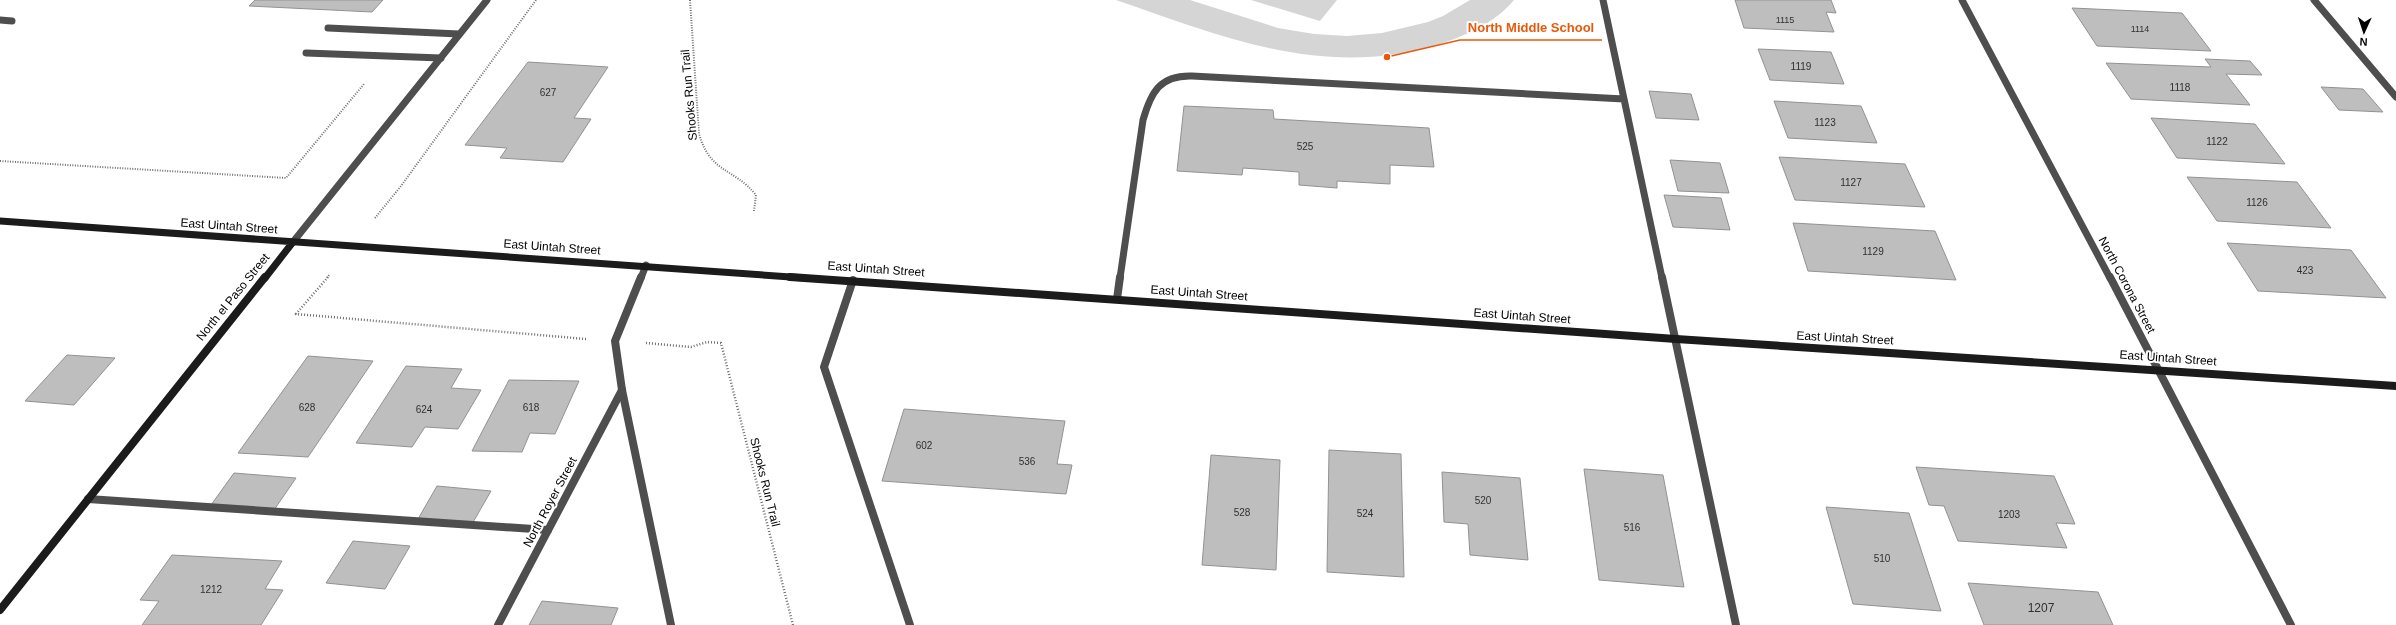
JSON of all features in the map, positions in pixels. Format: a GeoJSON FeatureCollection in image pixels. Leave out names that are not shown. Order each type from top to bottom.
{"type":"FeatureCollection","features":[{"type":"Feature","properties":{"kind":"main road","name":"East Uintah Street"},"geometry":{"type":"LineString","coordinates":[[0,221],[646,265],[1676,339],[2158,369],[2396,386]]}},
{"type":"Feature","properties":{"kind":"main road","name":"North el Paso Street"},"geometry":{"type":"LineString","coordinates":[[0,610],[293,242]]}},
{"type":"Feature","properties":{"kind":"street","name":"North el Paso Street"},"geometry":{"type":"LineString","coordinates":[[293,242],[487,0]]}},
{"type":"Feature","properties":{"kind":"street"},"geometry":{"type":"LineString","coordinates":[[1603,0],[1736,625]]}},
{"type":"Feature","properties":{"kind":"street","name":"North Corona Street"},"geometry":{"type":"LineString","coordinates":[[1962,0],[2158,369],[2291,625]]}},
{"type":"Feature","properties":{"kind":"street"},"geometry":{"type":"LineString","coordinates":[[2314,0],[2396,97]]}},
{"type":"Feature","properties":{"kind":"street"},"geometry":{"type":"LineString","coordinates":[[0,20],[12,21]]}},
{"type":"Feature","properties":{"kind":"street"},"geometry":{"type":"LineString","coordinates":[[328,28],[460,34]]}},
{"type":"Feature","properties":{"kind":"street"},"geometry":{"type":"LineString","coordinates":[[306,53],[441,58]]}},
{"type":"Feature","properties":{"kind":"street"},"geometry":{"type":"LineString","coordinates":[[1117,299],[1132,189],[1147,102],[1159,87],[1172,77],[1211,77],[1624,99]]}},
{"type":"Feature","properties":{"kind":"street"},"geometry":{"type":"LineString","coordinates":[[646,265],[615,341],[622,390],[671,625]]}},
{"type":"Feature","properties":{"kind":"street"},"geometry":{"type":"LineString","coordinates":[[853,280],[824,367],[910,625]]}},
{"type":"Feature","properties":{"kind":"street","name":"North Royer Street"},"geometry":{"type":"LineString","coordinates":[[498,625],[622,390]]}},
{"type":"Feature","properties":{"kind":"street"},"geometry":{"type":"LineString","coordinates":[[88,499],[548,530]]}},
{"type":"Feature","properties":{"kind":"path","name":"Shooks Run Trail"},"geometry":{"type":"LineString","coordinates":[[690,0],[699,134],[706,155],[748,184],[756,195],[754,211]]}},
{"type":"Feature","properties":{"kind":"path"},"geometry":{"type":"LineString","coordinates":[[0,161],[286,178]]}},
{"type":"Feature","properties":{"kind":"path","name":"Shooks Run Trail"},"geometry":{"type":"LineString","coordinates":[[721,343],[793,625]]}},
{"type":"Feature","properties":{"kind":"shaded area"},"geometry":{"type":"Polygon","coordinates":[[[1116,0],[1190,0],[1278,28],[1314,34],[1347,36],[1382,33],[1428,22],[1443,16],[1470,0],[1514,0],[1499,15],[1480,27],[1440,44],[1397,54],[1356,58],[1315,56],[1235,40],[1116,0]]]}},
{"type":"Feature","properties":{"kind":"shaded area"},"geometry":{"type":"Polygon","coordinates":[[[1251,0],[1337,0],[1320,21],[1251,0]]]}},
{"type":"Feature","properties":{"kind":"building"},"geometry":{"type":"Polygon","coordinates":[[[255,0],[383,0],[372,12],[249,6],[255,0]]]}},
{"type":"Feature","properties":{"kind":"building"},"geometry":{"type":"Polygon","coordinates":[[[1735,0],[1831,0],[1836,13],[1826,12],[1834,32],[1744,28],[1735,0]]]}},
{"type":"Feature","properties":{"kind":"building"},"geometry":{"type":"Polygon","coordinates":[[[2072,8],[2182,13],[2211,51],[2097,46],[2072,8]]]}},
{"type":"Feature","properties":{"kind":"building"},"geometry":{"type":"Polygon","coordinates":[[[1758,49],[1831,52],[1844,84],[1770,80],[1758,49]]]}},
{"type":"Feature","properties":{"kind":"building"},"geometry":{"type":"Polygon","coordinates":[[[2205,59],[2250,61],[2262,75],[2226,74],[2250,105],[2131,99],[2106,63],[2211,67],[2205,59]]]}},
{"type":"Feature","properties":{"kind":"building"},"geometry":{"type":"Polygon","coordinates":[[[528,62],[608,67],[574,118],[591,119],[563,162],[500,158],[507,148],[465,145],[528,62]]]}},
{"type":"Feature","properties":{"kind":"building"},"geometry":{"type":"Polygon","coordinates":[[[2321,87],[2363,89],[2383,112],[2339,110],[2321,87]]]}},
{"type":"Feature","properties":{"kind":"building"},"geometry":{"type":"Polygon","coordinates":[[[1649,91],[1691,94],[1699,120],[1656,118],[1649,91]]]}},
{"type":"Feature","properties":{"kind":"building"},"geometry":{"type":"Polygon","coordinates":[[[1774,101],[1861,106],[1877,143],[1788,138],[1774,101]]]}},
{"type":"Feature","properties":{"kind":"building"},"geometry":{"type":"Polygon","coordinates":[[[1184,106],[1273,110],[1274,119],[1429,128],[1434,167],[1390,165],[1390,184],[1337,181],[1337,188],[1299,185],[1299,172],[1243,168],[1242,175],[1177,171],[1184,106]]]}},
{"type":"Feature","properties":{"kind":"building"},"geometry":{"type":"Polygon","coordinates":[[[2151,118],[2255,124],[2285,164],[2177,158],[2151,118]]]}},
{"type":"Feature","properties":{"kind":"building"},"geometry":{"type":"Polygon","coordinates":[[[1779,157],[1905,164],[1925,207],[1795,200],[1779,157]]]}},
{"type":"Feature","properties":{"kind":"building"},"geometry":{"type":"Polygon","coordinates":[[[1670,160],[1720,163],[1729,193],[1678,191],[1670,160]]]}},
{"type":"Feature","properties":{"kind":"building"},"geometry":{"type":"Polygon","coordinates":[[[2187,177],[2297,182],[2331,228],[2217,221],[2187,177]]]}},
{"type":"Feature","properties":{"kind":"building"},"geometry":{"type":"Polygon","coordinates":[[[1664,195],[1721,198],[1730,230],[1673,227],[1664,195]]]}},
{"type":"Feature","properties":{"kind":"building"},"geometry":{"type":"Polygon","coordinates":[[[1793,223],[1935,231],[1956,280],[1808,271],[1793,223]]]}},
{"type":"Feature","properties":{"kind":"building"},"geometry":{"type":"Polygon","coordinates":[[[2227,243],[2351,250],[2386,298],[2258,291],[2227,243]]]}},
{"type":"Feature","properties":{"kind":"building"},"geometry":{"type":"Polygon","coordinates":[[[67,355],[115,358],[74,405],[25,401],[67,355]]]}},
{"type":"Feature","properties":{"kind":"building"},"geometry":{"type":"Polygon","coordinates":[[[308,356],[373,361],[308,457],[238,453],[308,356]]]}},
{"type":"Feature","properties":{"kind":"building"},"geometry":{"type":"Polygon","coordinates":[[[406,366],[462,369],[451,388],[481,390],[458,429],[425,427],[412,447],[356,443],[406,366]]]}},
{"type":"Feature","properties":{"kind":"building"},"geometry":{"type":"Polygon","coordinates":[[[509,380],[579,381],[555,434],[530,433],[522,452],[472,451],[509,380]]]}},
{"type":"Feature","properties":{"kind":"building"},"geometry":{"type":"Polygon","coordinates":[[[904,409],[1065,421],[1057,464],[1072,465],[1066,494],[882,481],[904,409]]]}},
{"type":"Feature","properties":{"kind":"building"},"geometry":{"type":"Polygon","coordinates":[[[1329,450],[1401,454],[1404,577],[1327,572],[1329,450]]]}},
{"type":"Feature","properties":{"kind":"building"},"geometry":{"type":"Polygon","coordinates":[[[1211,455],[1280,460],[1276,570],[1202,565],[1211,455]]]}},
{"type":"Feature","properties":{"kind":"building"},"geometry":{"type":"Polygon","coordinates":[[[1916,467],[2054,476],[2075,524],[2056,523],[2067,548],[1958,541],[1944,506],[1929,505],[1916,467]]]}},
{"type":"Feature","properties":{"kind":"building"},"geometry":{"type":"Polygon","coordinates":[[[1584,469],[1663,475],[1684,587],[1599,580],[1584,469]]]}},
{"type":"Feature","properties":{"kind":"building"},"geometry":{"type":"Polygon","coordinates":[[[1442,472],[1520,478],[1528,560],[1470,555],[1468,524],[1444,522],[1442,472]]]}},
{"type":"Feature","properties":{"kind":"building"},"geometry":{"type":"Polygon","coordinates":[[[234,473],[296,478],[274,510],[211,505],[234,473]]]}},
{"type":"Feature","properties":{"kind":"building"},"geometry":{"type":"Polygon","coordinates":[[[437,486],[491,491],[472,524],[418,519],[437,486]]]}},
{"type":"Feature","properties":{"kind":"building"},"geometry":{"type":"Polygon","coordinates":[[[1826,507],[1909,513],[1941,611],[1853,604],[1826,507]]]}},
{"type":"Feature","properties":{"kind":"building"},"geometry":{"type":"Polygon","coordinates":[[[353,541],[410,546],[385,589],[326,583],[353,541]]]}},
{"type":"Feature","properties":{"kind":"building"},"geometry":{"type":"Polygon","coordinates":[[[172,555],[282,561],[265,589],[283,590],[261,625],[142,625],[159,601],[140,600],[172,555]]]}},
{"type":"Feature","properties":{"kind":"building"},"geometry":{"type":"Polygon","coordinates":[[[1968,583],[2098,592],[2113,625],[1984,625],[1968,583]]]}},
{"type":"Feature","properties":{"kind":"building"},"geometry":{"type":"Polygon","coordinates":[[[542,601],[618,608],[611,625],[529,625],[542,601]]]}},
{"type":"Feature","properties":{"kind":"place","name":"North Middle School"},"geometry":{"type":"Point","coordinates":[1387,57]}}]}
